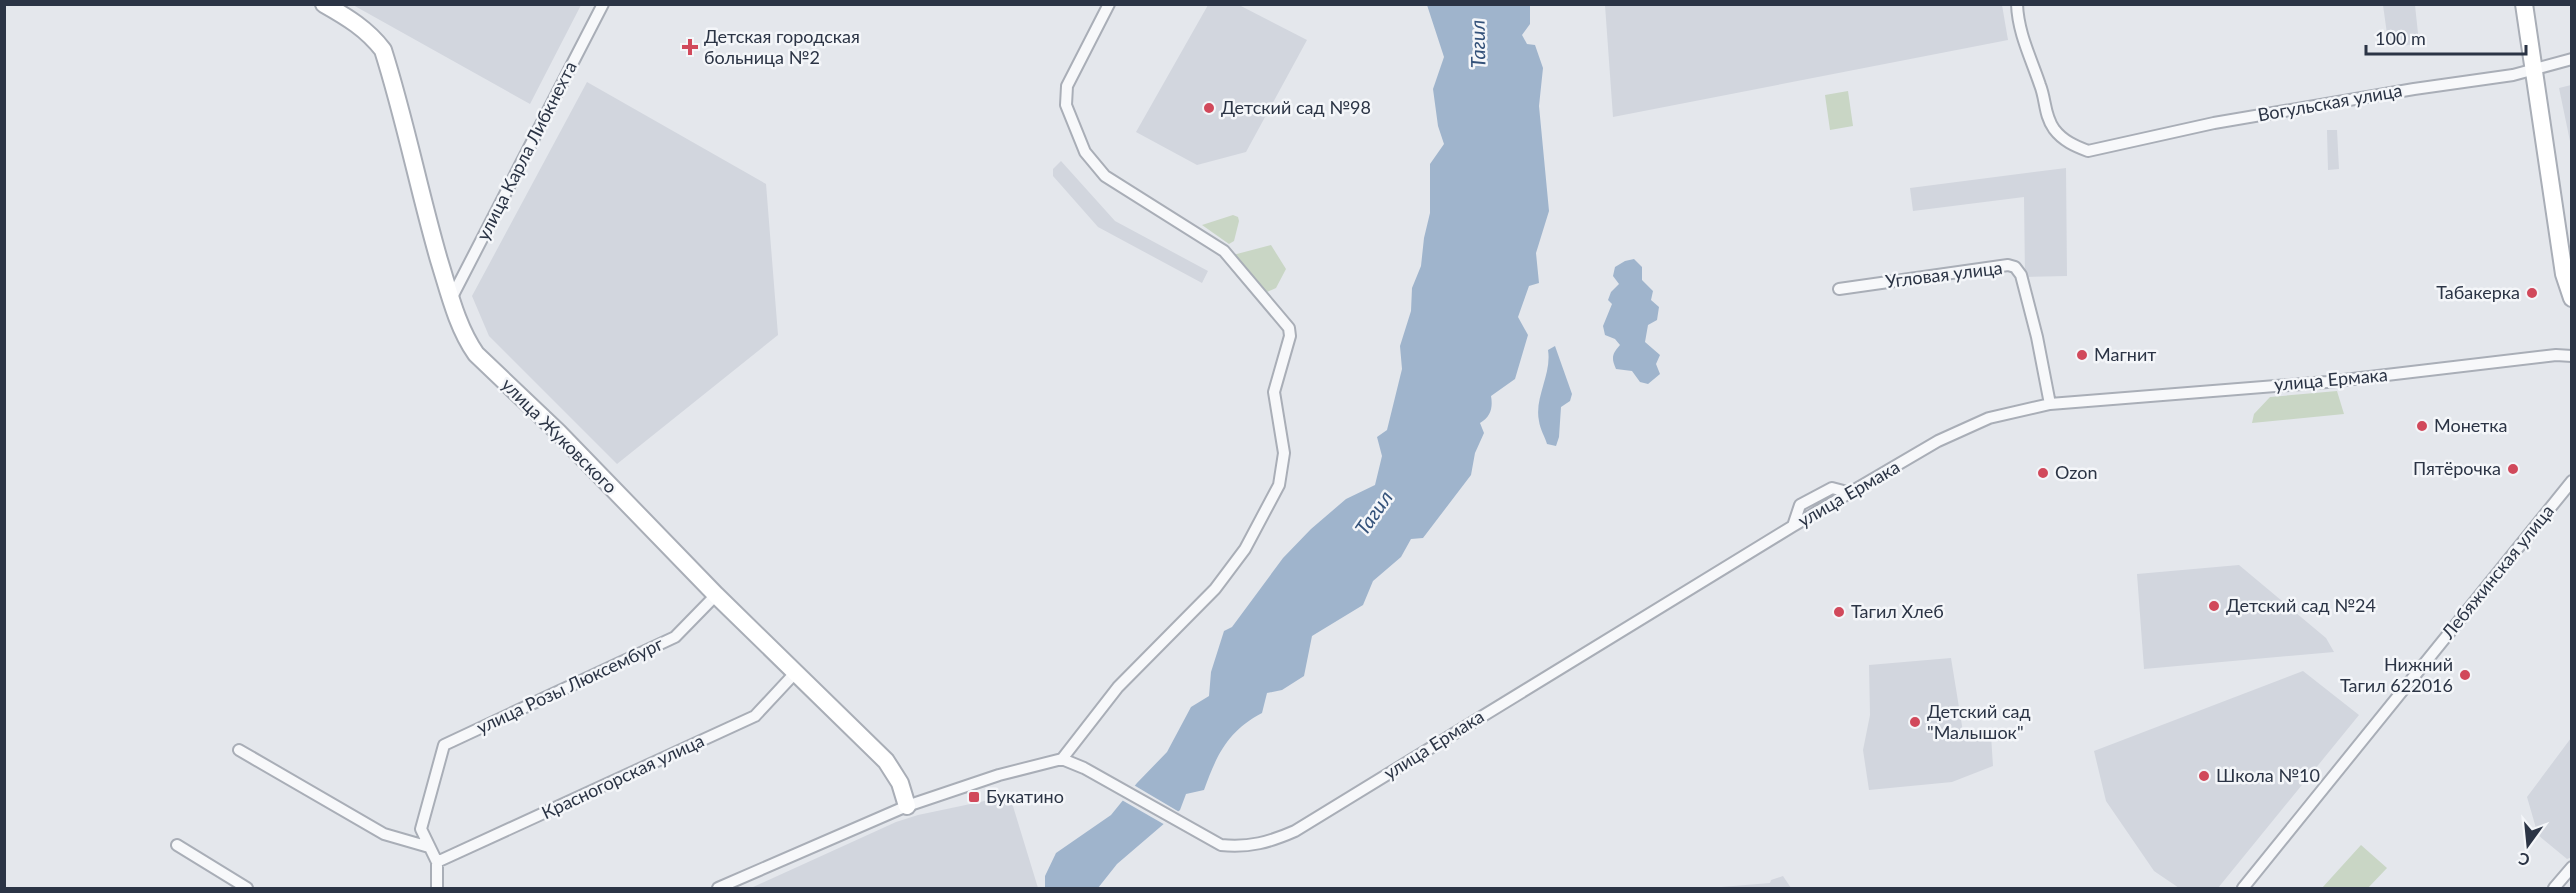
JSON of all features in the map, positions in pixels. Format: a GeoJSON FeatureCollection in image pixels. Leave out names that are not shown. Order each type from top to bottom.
{"type":"FeatureCollection","features":[{"type":"Feature","properties":{"kind":"street","name":"улица Жуковского"},"geometry":{"type":"LineString","coordinates":[[324,4],[371,35],[383,50],[418,188],[465,339],[476,354],[558,432],[716,595],[886,761],[900,783],[907,806]]}},
{"type":"Feature","properties":{"kind":"street","name":"улица Карла Либкнехта"},"geometry":{"type":"LineString","coordinates":[[451,299],[603,4]]}},
{"type":"Feature","properties":{"kind":"street"},"geometry":{"type":"LineString","coordinates":[[718,888],[907,806],[999,775],[1042,762],[1062,759],[1118,687],[1215,589],[1239,557],[1280,485],[1284,453],[1274,392],[1290,336],[1289,328],[1224,251],[1105,176],[1085,152],[1066,105],[1067,86],[1109,4]]}},
{"type":"Feature","properties":{"kind":"street","name":"Вогульская улица"},"geometry":{"type":"LineString","coordinates":[[2017,4],[2026,50],[2041,87],[2045,111],[2054,129],[2070,145],[2088,151],[2214,123],[2534,71],[2571,59]]}},
{"type":"Feature","properties":{"kind":"street"},"geometry":{"type":"LineString","coordinates":[[2524,4],[2564,274],[2571,298]]}},
{"type":"Feature","properties":{"kind":"street","name":"Угловая улица"},"geometry":{"type":"LineString","coordinates":[[1839,289],[2008,265],[2015,267],[2020,275],[2037,337],[2050,404]]}},
{"type":"Feature","properties":{"kind":"street","name":"улица Ермака"},"geometry":{"type":"LineString","coordinates":[[1062,759],[1098,776],[1221,845],[1241,847],[1268,843],[1295,831],[1793,526],[1967,426],[2008,412],[2050,404],[2327,382],[2556,355],[2571,356]]}},
{"type":"Feature","properties":{"kind":"street","name":"Лебяжинская улица"},"geometry":{"type":"LineString","coordinates":[[2243,888],[2571,481]]}},
{"type":"Feature","properties":{"kind":"street","name":"улица Розы Люксембург"},"geometry":{"type":"LineString","coordinates":[[429,847],[421,829],[444,744],[675,637],[716,595]]}},
{"type":"Feature","properties":{"kind":"street","name":"Красногорская улица"},"geometry":{"type":"LineString","coordinates":[[437,862],[754,716],[796,672]]}},
{"type":"Feature","properties":{"kind":"street"},"geometry":{"type":"LineString","coordinates":[[239,750],[384,834],[429,847],[437,862],[436,888]]}},
{"type":"Feature","properties":{"kind":"street"},"geometry":{"type":"LineString","coordinates":[[177,845],[247,888]]}},
{"type":"Feature","properties":{"kind":"street"},"geometry":{"type":"LineString","coordinates":[[2554,888],[2571,867]]}},
{"type":"Feature","properties":{"kind":"shaded area"},"geometry":{"type":"Polygon","coordinates":[[[353,5],[581,5],[530,104],[353,5]]]}},
{"type":"Feature","properties":{"kind":"shaded area","name":"Детский сад №98"},"geometry":{"type":"Polygon","coordinates":[[[1208,5],[1239,5],[1307,40],[1246,152],[1197,165],[1136,132],[1208,5]]]}},
{"type":"Feature","properties":{"kind":"shaded area"},"geometry":{"type":"Polygon","coordinates":[[[1605,5],[2002,5],[2008,40],[1613,117],[1605,5]]]}},
{"type":"Feature","properties":{"kind":"shaded area"},"geometry":{"type":"Polygon","coordinates":[[[2383,5],[2415,5],[2419,43],[2403,46],[2402,40],[2391,41],[2390,34],[2387,34],[2383,5]]]}},
{"type":"Feature","properties":{"kind":"shaded area"},"geometry":{"type":"Polygon","coordinates":[[[587,82],[766,184],[778,335],[617,464],[489,336],[472,296],[587,82]]]}},
{"type":"Feature","properties":{"kind":"shaded area"},"geometry":{"type":"Polygon","coordinates":[[[2572,85],[2571,146],[2559,88],[2572,85]]]}},
{"type":"Feature","properties":{"kind":"shaded area"},"geometry":{"type":"Polygon","coordinates":[[[2327,130],[2337,130],[2339,169],[2328,170],[2327,130]]]}},
{"type":"Feature","properties":{"kind":"shaded area"},"geometry":{"type":"Polygon","coordinates":[[[1061,161],[1115,221],[1208,271],[1202,283],[1098,227],[1053,176],[1053,169],[1061,161]]]}},
{"type":"Feature","properties":{"kind":"shaded area"},"geometry":{"type":"Polygon","coordinates":[[[2066,168],[2067,276],[2025,277],[2024,197],[1913,211],[1910,188],[2066,168]]]}},
{"type":"Feature","properties":{"kind":"shaded area","name":"Детский сад №24"},"geometry":{"type":"Polygon","coordinates":[[[2239,565],[2326,638],[2334,652],[2144,669],[2137,574],[2239,565]]]}},
{"type":"Feature","properties":{"kind":"shaded area","name":"Детский сад \"Малышок\""},"geometry":{"type":"Polygon","coordinates":[[[1951,658],[1963,732],[1988,730],[1991,735],[1993,766],[1952,782],[1869,790],[1863,750],[1870,715],[1869,665],[1951,658]]]}},
{"type":"Feature","properties":{"kind":"shaded area","name":"Школа №10"},"geometry":{"type":"Polygon","coordinates":[[[2303,671],[2359,715],[2218,888],[2179,888],[2154,871],[2106,801],[2094,751],[2303,671]]]}},
{"type":"Feature","properties":{"kind":"shaded area"},"geometry":{"type":"Polygon","coordinates":[[[2571,738],[2572,857],[2567,859],[2538,835],[2527,797],[2571,738]]]}},
{"type":"Feature","properties":{"kind":"shaded area"},"geometry":{"type":"Polygon","coordinates":[[[999,798],[1012,803],[1038,888],[751,888],[896,822],[918,815],[999,798]]]}},
{"type":"Feature","properties":{"kind":"shaded area"},"geometry":{"type":"Polygon","coordinates":[[[1783,876],[1791,888],[1709,888],[1770,883],[1771,880],[1783,876]]]}},
{"type":"Feature","properties":{"kind":"green space"},"geometry":{"type":"Polygon","coordinates":[[[1848,91],[1853,126],[1830,130],[1825,95],[1848,91]]]}},
{"type":"Feature","properties":{"kind":"green space"},"geometry":{"type":"Polygon","coordinates":[[[1233,215],[1238,217],[1239,221],[1234,241],[1229,244],[1202,225],[1233,215]]]}},
{"type":"Feature","properties":{"kind":"green space"},"geometry":{"type":"Polygon","coordinates":[[[1271,245],[1286,269],[1276,288],[1267,292],[1259,289],[1233,255],[1271,245]]]}},
{"type":"Feature","properties":{"kind":"green space"},"geometry":{"type":"Polygon","coordinates":[[[2337,391],[2344,414],[2252,423],[2254,414],[2270,397],[2337,391]]]}},
{"type":"Feature","properties":{"kind":"green space"},"geometry":{"type":"Polygon","coordinates":[[[2361,845],[2387,868],[2368,888],[2322,888],[2361,845]]]}},
{"type":"Feature","properties":{"kind":"water","name":"Тагил"},"geometry":{"type":"Polygon","coordinates":[[[1427,5],[1530,5],[1530,24],[1522,35],[1527,44],[1535,45],[1543,68],[1539,106],[1549,211],[1536,253],[1539,283],[1529,286],[1518,317],[1528,335],[1515,379],[1491,396],[1490,411],[1487,418],[1480,423],[1484,433],[1475,453],[1471,475],[1423,538],[1411,539],[1401,557],[1373,581],[1363,605],[1312,636],[1304,676],[1282,690],[1267,693],[1262,713],[1240,728],[1225,745],[1204,790],[1186,794],[1180,810],[1117,864],[1098,888],[1045,888],[1045,876],[1056,853],[1111,815],[1137,783],[1167,752],[1191,707],[1209,696],[1211,672],[1224,631],[1232,627],[1283,558],[1311,529],[1346,499],[1375,485],[1382,456],[1377,437],[1387,430],[1402,369],[1400,346],[1411,311],[1412,288],[1421,266],[1430,213],[1430,164],[1444,144],[1438,126],[1433,89],[1444,57],[1427,5]]]}},
{"type":"Feature","properties":{"kind":"water"},"geometry":{"type":"Polygon","coordinates":[[[1634,259],[1642,267],[1642,280],[1653,291],[1651,300],[1659,307],[1657,320],[1648,325],[1645,342],[1660,355],[1656,364],[1660,374],[1648,384],[1640,382],[1632,371],[1616,369],[1613,356],[1620,345],[1615,339],[1605,335],[1603,326],[1612,304],[1608,300],[1611,292],[1619,284],[1613,276],[1615,267],[1634,259]]]}},
{"type":"Feature","properties":{"kind":"water"},"geometry":{"type":"Polygon","coordinates":[[[1555,346],[1572,394],[1570,401],[1561,407],[1559,437],[1556,446],[1547,444],[1538,412],[1548,368],[1548,350],[1555,346]]]}},
{"type":"Feature","properties":{"kind":"pier"},"geometry":{"type":"Polygon","coordinates":[[[1132,784],[1181,813],[1167,826],[1120,799],[1132,784]]]}},
{"type":"Feature","properties":{"kind":"place","name":"Детская городская больница №2"},"geometry":{"type":"Point","coordinates":[690,47]}},
{"type":"Feature","properties":{"kind":"place","name":"Детский сад №98"},"geometry":{"type":"Point","coordinates":[1209,108]}},
{"type":"Feature","properties":{"kind":"place","name":"Табакерка"},"geometry":{"type":"Point","coordinates":[2532,293]}},
{"type":"Feature","properties":{"kind":"place","name":"Магнит"},"geometry":{"type":"Point","coordinates":[2082,355]}},
{"type":"Feature","properties":{"kind":"place","name":"Монетка"},"geometry":{"type":"Point","coordinates":[2422,426]}},
{"type":"Feature","properties":{"kind":"place","name":"Пятёрочка"},"geometry":{"type":"Point","coordinates":[2513,469]}},
{"type":"Feature","properties":{"kind":"place","name":"Ozon"},"geometry":{"type":"Point","coordinates":[2043,473]}},
{"type":"Feature","properties":{"kind":"place","name":"Детский сад №24"},"geometry":{"type":"Point","coordinates":[2214,606]}},
{"type":"Feature","properties":{"kind":"place","name":"Тагил Хлеб"},"geometry":{"type":"Point","coordinates":[1839,612]}},
{"type":"Feature","properties":{"kind":"place","name":"Нижний Тагил 622016"},"geometry":{"type":"Point","coordinates":[2465,675]}},
{"type":"Feature","properties":{"kind":"place","name":"Детский сад \"Малышок\""},"geometry":{"type":"Point","coordinates":[1915,722]}},
{"type":"Feature","properties":{"kind":"place","name":"Школа №10"},"geometry":{"type":"Point","coordinates":[2204,776]}},
{"type":"Feature","properties":{"kind":"place","name":"Букатино"},"geometry":{"type":"Point","coordinates":[974,797]}}]}
